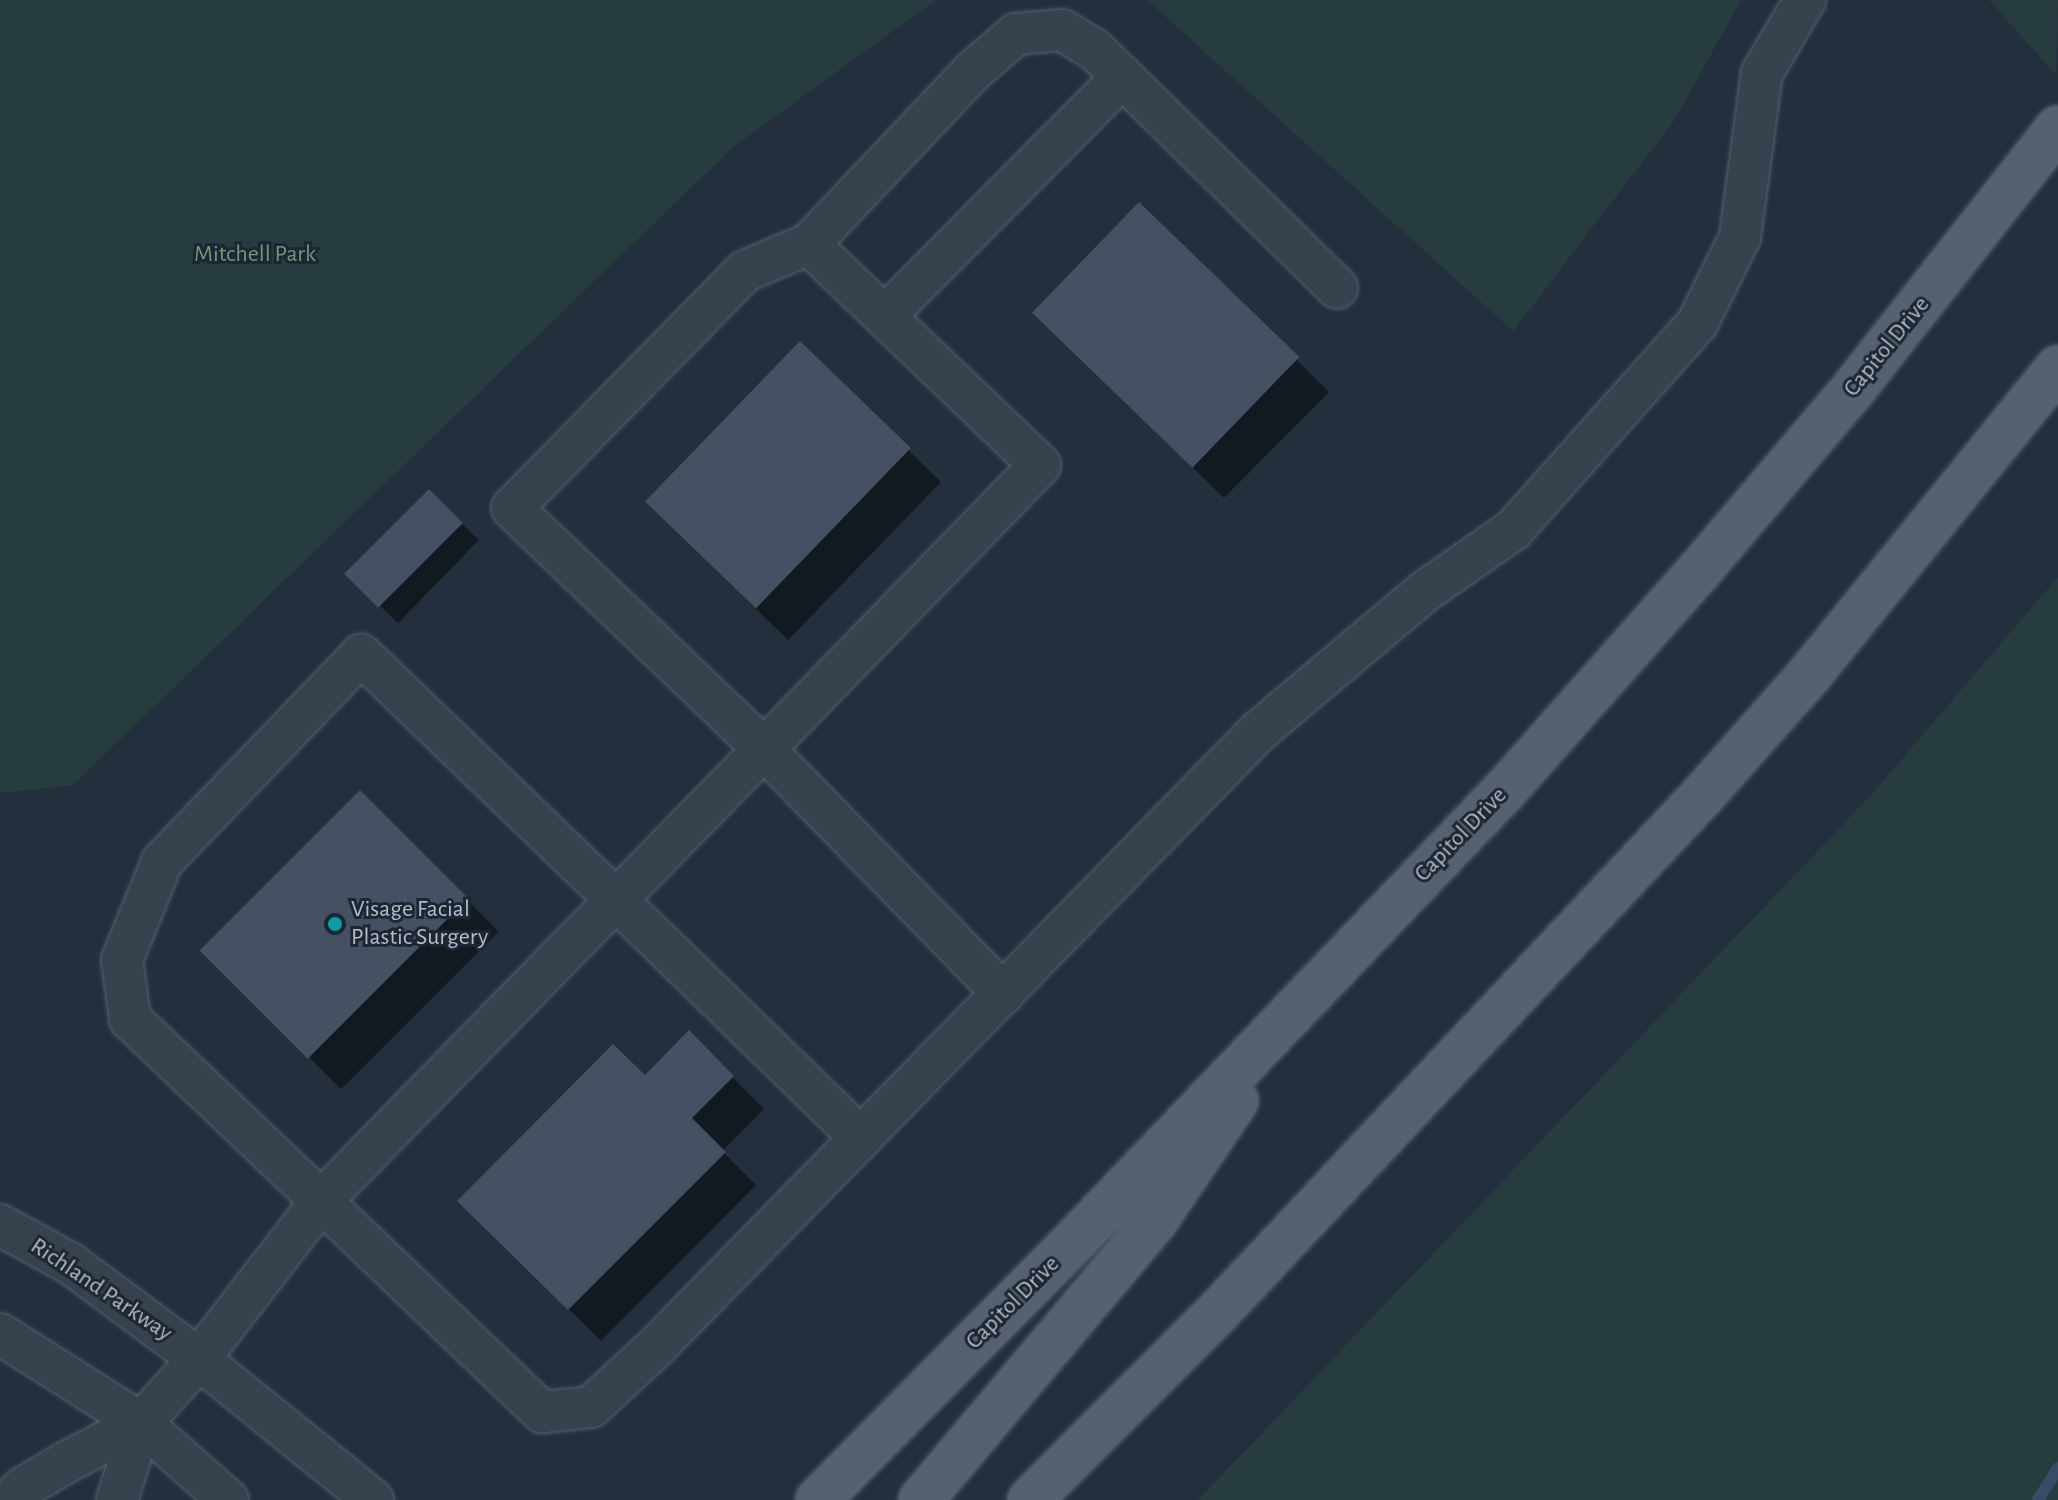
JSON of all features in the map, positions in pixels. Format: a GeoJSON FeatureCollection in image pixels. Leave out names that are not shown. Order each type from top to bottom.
{"type":"FeatureCollection","features":[{"type":"Feature","properties":{"kind":"main road","name":"Capitol Drive"},"geometry":{"type":"LineString","coordinates":[[818,1500],[1081,1234],[1506,789],[1699,571],[1854,388],[2058,128]]}},
{"type":"Feature","properties":{"kind":"main road"},"geometry":{"type":"LineString","coordinates":[[1030,1500],[1218,1312],[1703,795],[1819,663],[2058,368]]}},
{"type":"Feature","properties":{"kind":"main road"},"geometry":{"type":"LineString","coordinates":[[921,1500],[1155,1221],[1304,999]]}},
{"type":"Feature","properties":{"kind":"street"},"geometry":{"type":"LineString","coordinates":[[861,1138],[361,655],[162,862],[122,960],[130,1019],[542,1412],[591,1407],[656,1347],[861,1138],[1003,993],[1259,731],[1424,592],[1513,530],[1698,322],[1740,237],[1762,73],[1805,0]]}},
{"type":"Feature","properties":{"kind":"street"},"geometry":{"type":"LineString","coordinates":[[1003,993],[764,749],[512,508],[745,271],[809,244],[973,71],[1016,34],[1062,30],[1094,49],[1337,288]]}},
{"type":"Feature","properties":{"kind":"street"},"geometry":{"type":"LineString","coordinates":[[885,316],[1122,77]]}},
{"type":"Feature","properties":{"kind":"street"},"geometry":{"type":"LineString","coordinates":[[199,1359],[321,1201],[1040,465],[809,244]]}},
{"type":"Feature","properties":{"kind":"street","name":"Richland Parkway"},"geometry":{"type":"LineString","coordinates":[[0,1225],[71,1264],[199,1359],[373,1500]]}},
{"type":"Feature","properties":{"kind":"street"},"geometry":{"type":"LineString","coordinates":[[0,1334],[141,1423],[228,1500]]}},
{"type":"Feature","properties":{"kind":"street","name":"Richland Parkway"},"geometry":{"type":"LineString","coordinates":[[141,1423],[199,1359]]}},
{"type":"Feature","properties":{"kind":"street"},"geometry":{"type":"LineString","coordinates":[[11,1500],[24,1487],[141,1423]]}},
{"type":"Feature","properties":{"kind":"street"},"geometry":{"type":"LineString","coordinates":[[117,1500],[141,1423]]}},
{"type":"Feature","properties":{"kind":"green space","name":"Mitchell Park"},"geometry":{"type":"Polygon","coordinates":[[[0,0],[936,0],[733,147],[73,785],[0,793],[0,0]]]}},
{"type":"Feature","properties":{"kind":"green space"},"geometry":{"type":"Polygon","coordinates":[[[1147,0],[1741,0],[1674,121],[1513,331],[1147,0]]]}},
{"type":"Feature","properties":{"kind":"green space"},"geometry":{"type":"Polygon","coordinates":[[[1989,0],[2058,0],[2056,75],[1989,0]]]}},
{"type":"Feature","properties":{"kind":"green space"},"geometry":{"type":"Polygon","coordinates":[[[2058,577],[2058,1500],[1198,1500],[1872,794],[2058,577]]]}},
{"type":"Feature","properties":{"kind":"building"},"geometry":{"type":"Polygon","coordinates":[[[1139,202],[1299,357],[1192,468],[1032,313],[1139,202]]]}},
{"type":"Feature","properties":{"kind":"building"},"geometry":{"type":"Polygon","coordinates":[[[800,341],[911,448],[756,608],[645,501],[800,341]]]}},
{"type":"Feature","properties":{"kind":"building"},"geometry":{"type":"Polygon","coordinates":[[[429,489],[463,523],[378,608],[344,574],[429,489]]]}},
{"type":"Feature","properties":{"kind":"building","name":"Visage Facial Plastic Surgery"},"geometry":{"type":"Polygon","coordinates":[[[360,790],[468,898],[308,1059],[199,951],[360,790]]]}},
{"type":"Feature","properties":{"kind":"building"},"geometry":{"type":"Polygon","coordinates":[[[689,1030],[734,1076],[692,1118],[726,1152],[568,1310],[457,1201],[613,1044],[645,1075],[689,1030]]]}},
{"type":"Feature","properties":{"kind":"waterway"},"geometry":{"type":"LineString","coordinates":[[2038,1500],[2058,1468]]}},
{"type":"Feature","properties":{"kind":"place","name":"Visage Facial Plastic Surgery"},"geometry":{"type":"Point","coordinates":[335,924]}}]}
